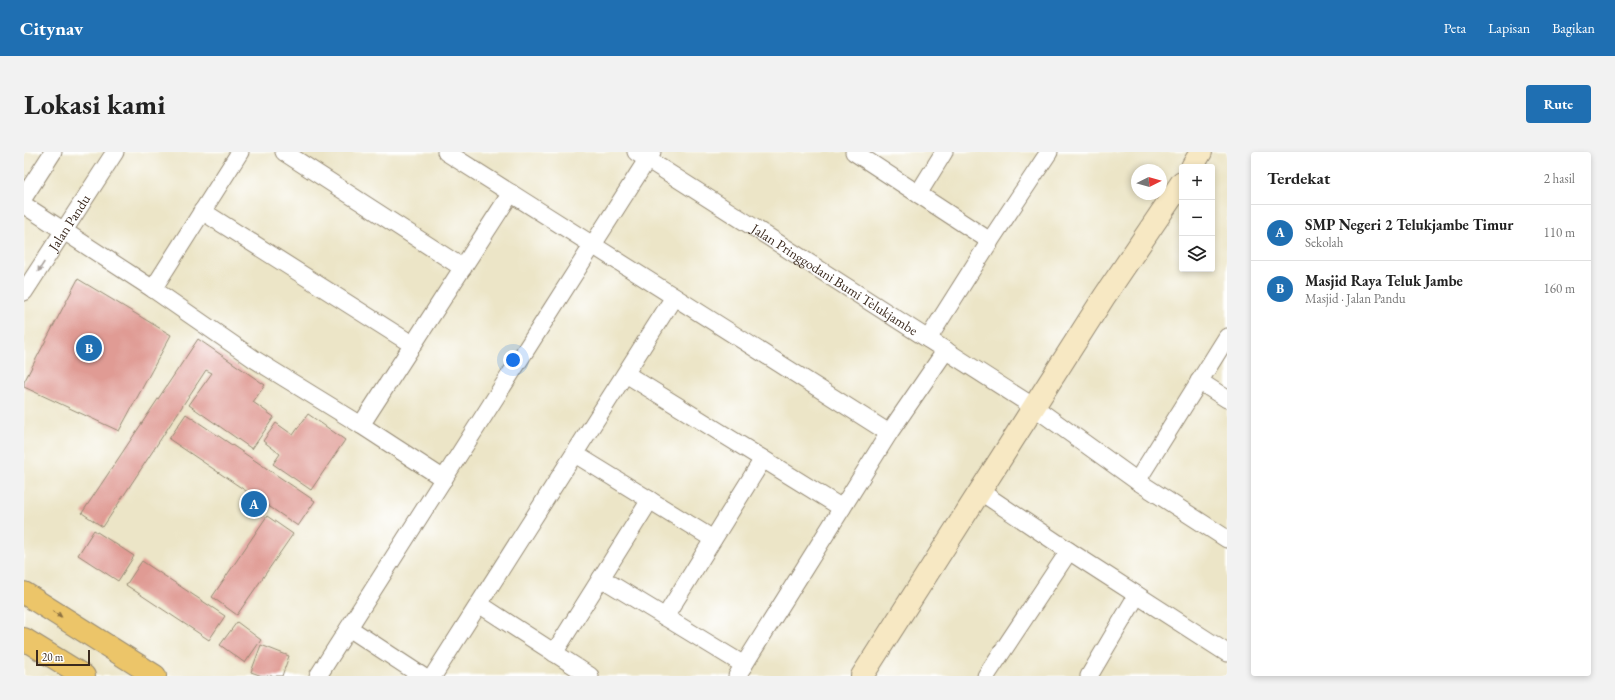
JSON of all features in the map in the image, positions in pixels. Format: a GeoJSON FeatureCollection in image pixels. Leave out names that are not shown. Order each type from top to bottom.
{"type":"FeatureCollection","features":[{"type":"Feature","properties":{"kind":"main road"},"geometry":{"type":"LineString","coordinates":[[24,593],[155,676]]}},
{"type":"Feature","properties":{"kind":"main road"},"geometry":{"type":"LineString","coordinates":[[24,639],[82,676]]}},
{"type":"Feature","properties":{"kind":"street"},"geometry":{"type":"LineString","coordinates":[[24,197],[53,152]]}},
{"type":"Feature","properties":{"kind":"street","name":"Jalan Pandu"},"geometry":{"type":"LineString","coordinates":[[24,292],[115,152]]}},
{"type":"Feature","properties":{"kind":"street"},"geometry":{"type":"LineString","coordinates":[[153,289],[240,152]]}},
{"type":"Feature","properties":{"kind":"street"},"geometry":{"type":"LineString","coordinates":[[284,152],[463,268]]}},
{"type":"Feature","properties":{"kind":"street"},"geometry":{"type":"LineString","coordinates":[[446,152],[889,433]]}},
{"type":"Feature","properties":{"kind":"street"},"geometry":{"type":"LineString","coordinates":[[854,152],[990,240]]}},
{"type":"Feature","properties":{"kind":"street"},"geometry":{"type":"LineString","coordinates":[[918,194],[944,152]]}},
{"type":"Feature","properties":{"kind":"street"},"geometry":{"type":"LineString","coordinates":[[928,338],[990,240],[1049,152]]}},
{"type":"Feature","properties":{"kind":"street"},"geometry":{"type":"LineString","coordinates":[[1194,164],[1201,152]]}},
{"type":"Feature","properties":{"kind":"street"},"geometry":{"type":"LineString","coordinates":[[318,676],[592,245],[645,154]]}},
{"type":"Feature","properties":{"kind":"street","name":"Jalan Pringgodani Bumi Telukjambe"},"geometry":{"type":"LineString","coordinates":[[645,154],[1034,407],[1137,481],[1227,539]]}},
{"type":"Feature","properties":{"kind":"street"},"geometry":{"type":"LineString","coordinates":[[862,676],[981,492],[1104,297],[1179,186]]}},
{"type":"Feature","properties":{"kind":"street"},"geometry":{"type":"LineString","coordinates":[[361,425],[511,193]]}},
{"type":"Feature","properties":{"kind":"street"},"geometry":{"type":"LineString","coordinates":[[24,205],[153,289],[254,359],[361,425],[444,479]]}},
{"type":"Feature","properties":{"kind":"street"},"geometry":{"type":"LineString","coordinates":[[202,211],[413,345]]}},
{"type":"Feature","properties":{"kind":"street"},"geometry":{"type":"LineString","coordinates":[[433,676],[674,297]]}},
{"type":"Feature","properties":{"kind":"street"},"geometry":{"type":"LineString","coordinates":[[1137,481],[1227,337]]}},
{"type":"Feature","properties":{"kind":"street"},"geometry":{"type":"LineString","coordinates":[[601,578],[665,617],[740,670],[889,433],[946,350]]}},
{"type":"Feature","properties":{"kind":"street"},"geometry":{"type":"LineString","coordinates":[[626,374],[842,508]]}},
{"type":"Feature","properties":{"kind":"street"},"geometry":{"type":"LineString","coordinates":[[1199,381],[1227,398]]}},
{"type":"Feature","properties":{"kind":"street"},"geometry":{"type":"LineString","coordinates":[[575,454],[713,539]]}},
{"type":"Feature","properties":{"kind":"street"},"geometry":{"type":"LineString","coordinates":[[665,617],[763,459]]}},
{"type":"Feature","properties":{"kind":"street"},"geometry":{"type":"LineString","coordinates":[[981,492],[1227,653]]}},
{"type":"Feature","properties":{"kind":"street"},"geometry":{"type":"LineString","coordinates":[[554,653],[650,500]]}},
{"type":"Feature","properties":{"kind":"street"},"geometry":{"type":"LineString","coordinates":[[986,676],[1069,551]]}},
{"type":"Feature","properties":{"kind":"street"},"geometry":{"type":"LineString","coordinates":[[1089,676],[1137,595]]}},
{"type":"Feature","properties":{"kind":"street"},"geometry":{"type":"LineString","coordinates":[[479,604],[590,676]]}},
{"type":"Feature","properties":{"kind":"street"},"geometry":{"type":"LineString","coordinates":[[349,628],[422,676]]}},
{"type":"Feature","properties":{"kind":"building"},"geometry":{"type":"Polygon","coordinates":[[[78,279],[171,335],[119,431],[24,387],[24,382],[78,279]]]}},
{"type":"Feature","properties":{"kind":"building"},"geometry":{"type":"Polygon","coordinates":[[[198,339],[265,385],[253,402],[274,417],[252,449],[189,405],[212,373],[206,370],[103,527],[82,513],[198,339]]]}},
{"type":"Feature","properties":{"kind":"building"},"geometry":{"type":"Polygon","coordinates":[[[186,414],[315,501],[298,526],[169,439],[186,414]]]}},
{"type":"Feature","properties":{"kind":"building"},"geometry":{"type":"Polygon","coordinates":[[[308,414],[345,440],[311,490],[273,464],[280,454],[263,441],[276,423],[293,435],[308,414]]]}},
{"type":"Feature","properties":{"kind":"building"},"geometry":{"type":"Polygon","coordinates":[[[267,516],[293,534],[237,615],[212,597],[267,516]]]}},
{"type":"Feature","properties":{"kind":"building"},"geometry":{"type":"Polygon","coordinates":[[[94,530],[134,556],[118,581],[78,555],[94,530]]]}},
{"type":"Feature","properties":{"kind":"building"},"geometry":{"type":"Polygon","coordinates":[[[142,561],[225,616],[209,640],[126,585],[142,561]]]}},
{"type":"Feature","properties":{"kind":"building"},"geometry":{"type":"Polygon","coordinates":[[[237,622],[261,640],[245,663],[220,645],[237,622]]]}},
{"type":"Feature","properties":{"kind":"building"},"geometry":{"type":"Polygon","coordinates":[[[261,645],[289,656],[282,676],[262,676],[251,672],[261,645]]]}},
{"type":"Feature","properties":{"kind":"place","name":"Masjid Raya Teluk Jambe"},"geometry":{"type":"Point","coordinates":[89,348]}},
{"type":"Feature","properties":{"kind":"place","name":"SMP Negeri 2 Telukjambe Timur"},"geometry":{"type":"Point","coordinates":[254,504]}}]}
